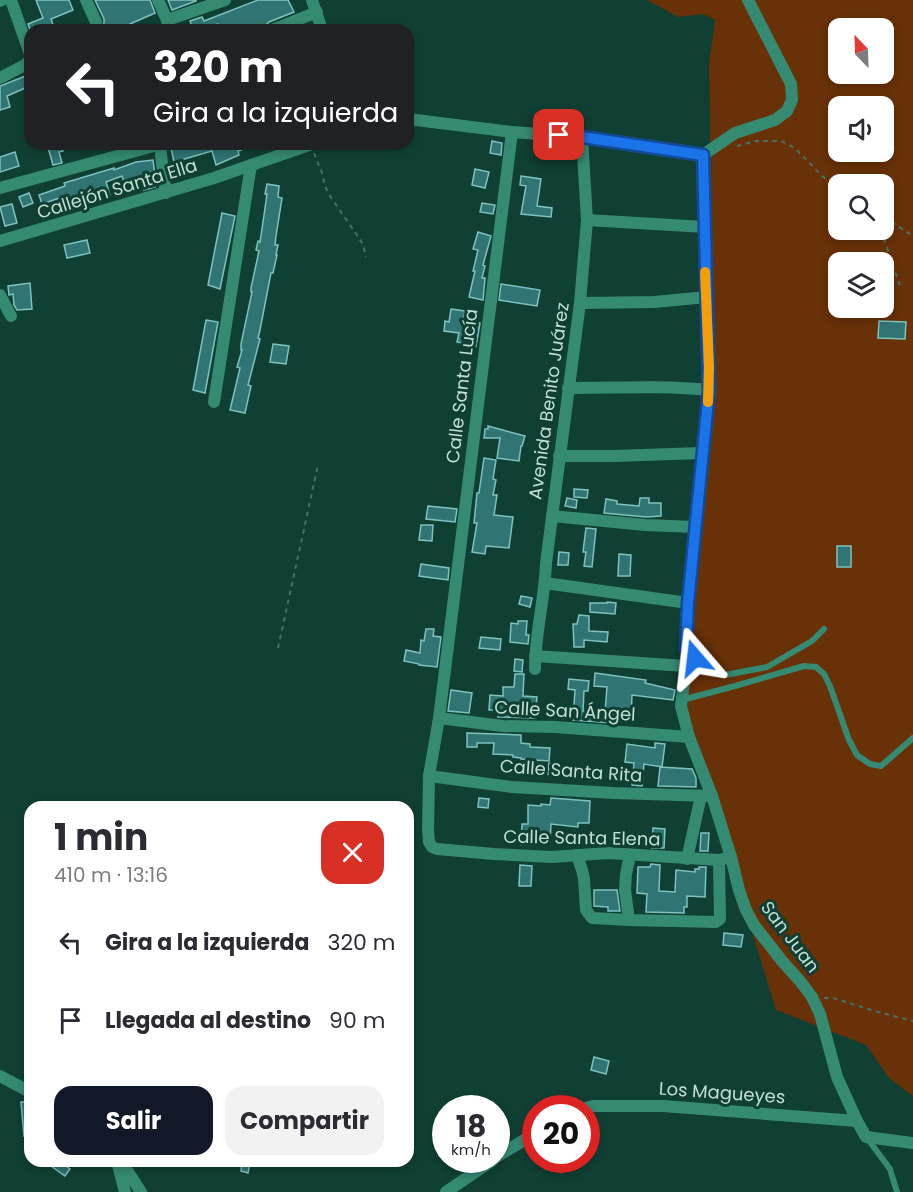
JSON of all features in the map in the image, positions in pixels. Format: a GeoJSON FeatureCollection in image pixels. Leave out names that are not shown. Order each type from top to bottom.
{"type":"FeatureCollection","features":[{"type":"Feature","properties":{"kind":"street"},"geometry":{"type":"LineString","coordinates":[[11,0],[24,37]]}},
{"type":"Feature","properties":{"kind":"street"},"geometry":{"type":"LineString","coordinates":[[86,0],[96,22]]}},
{"type":"Feature","properties":{"kind":"street"},"geometry":{"type":"LineString","coordinates":[[158,0],[168,24]]}},
{"type":"Feature","properties":{"kind":"street"},"geometry":{"type":"LineString","coordinates":[[170,24],[225,0]]}},
{"type":"Feature","properties":{"kind":"street"},"geometry":{"type":"LineString","coordinates":[[312,0],[320,24]]}},
{"type":"Feature","properties":{"kind":"street"},"geometry":{"type":"LineString","coordinates":[[414,120],[512,132],[582,137],[703,155],[735,134],[775,120],[787,111],[792,100],[791,84],[748,0]]}},
{"type":"Feature","properties":{"kind":"street"},"geometry":{"type":"LineString","coordinates":[[287,24],[317,12]]}},
{"type":"Feature","properties":{"kind":"street"},"geometry":{"type":"LineString","coordinates":[[0,78],[24,66]]}},
{"type":"Feature","properties":{"kind":"street","name":"Calle Santa Lucía"},"geometry":{"type":"LineString","coordinates":[[432,847],[429,842],[428,829],[429,776],[439,718],[512,132]]}},
{"type":"Feature","properties":{"kind":"street","name":"Avenida Benito Juárez"},"geometry":{"type":"LineString","coordinates":[[535,669],[559,456],[580,303],[587,220],[582,137]]}},
{"type":"Feature","properties":{"kind":"street"},"geometry":{"type":"LineString","coordinates":[[0,188],[139,150]]}},
{"type":"Feature","properties":{"kind":"street"},"geometry":{"type":"LineString","coordinates":[[161,150],[166,193]]}},
{"type":"Feature","properties":{"kind":"street","name":"Callejón Santa Ella"},"geometry":{"type":"LineString","coordinates":[[0,241],[166,193],[294,150]]}},
{"type":"Feature","properties":{"kind":"street","name":"San Juan"},"geometry":{"type":"LineString","coordinates":[[703,155],[709,390],[688,603],[686,666],[681,700],[682,715],[725,858],[746,910],[754,925],[812,998],[820,1014],[837,1077],[866,1137]]}},
{"type":"Feature","properties":{"kind":"street"},"geometry":{"type":"LineString","coordinates":[[214,402],[251,165]]}},
{"type":"Feature","properties":{"kind":"street"},"geometry":{"type":"LineString","coordinates":[[587,220],[705,227]]}},
{"type":"Feature","properties":{"kind":"street"},"geometry":{"type":"LineString","coordinates":[[0,295],[11,316]]}},
{"type":"Feature","properties":{"kind":"street"},"geometry":{"type":"LineString","coordinates":[[580,303],[654,302],[707,297]]}},
{"type":"Feature","properties":{"kind":"street"},"geometry":{"type":"LineString","coordinates":[[568,388],[675,387],[709,390]]}},
{"type":"Feature","properties":{"kind":"street"},"geometry":{"type":"LineString","coordinates":[[559,456],[702,453]]}},
{"type":"Feature","properties":{"kind":"street"},"geometry":{"type":"LineString","coordinates":[[552,516],[645,525],[695,527]]}},
{"type":"Feature","properties":{"kind":"street"},"geometry":{"type":"LineString","coordinates":[[545,583],[688,603]]}},
{"type":"Feature","properties":{"kind":"street"},"geometry":{"type":"LineString","coordinates":[[535,656],[686,666]]}},
{"type":"Feature","properties":{"kind":"street","name":"Calle San Ángel"},"geometry":{"type":"LineString","coordinates":[[439,718],[503,726],[555,727],[689,737]]}},
{"type":"Feature","properties":{"kind":"street","name":"Calle Santa Rita"},"geometry":{"type":"LineString","coordinates":[[429,776],[512,787],[706,796]]}},
{"type":"Feature","properties":{"kind":"street"},"geometry":{"type":"LineString","coordinates":[[687,858],[706,796]]}},
{"type":"Feature","properties":{"kind":"street","name":"Calle Santa Elena"},"geometry":{"type":"LineString","coordinates":[[432,847],[494,854],[552,857],[608,853],[725,858]]}},
{"type":"Feature","properties":{"kind":"street"},"geometry":{"type":"LineString","coordinates":[[577,855],[582,870],[588,915],[592,918],[629,921],[719,921],[725,858]]}},
{"type":"Feature","properties":{"kind":"street"},"geometry":{"type":"LineString","coordinates":[[629,921],[625,890],[630,855]]}},
{"type":"Feature","properties":{"kind":"street"},"geometry":{"type":"LineString","coordinates":[[0,1076],[24,1089]]}},
{"type":"Feature","properties":{"kind":"street","name":"Los Magueyes"},"geometry":{"type":"LineString","coordinates":[[600,1106],[663,1106],[857,1121]]}},
{"type":"Feature","properties":{"kind":"street"},"geometry":{"type":"LineString","coordinates":[[866,1137],[913,1143]]}},
{"type":"Feature","properties":{"kind":"street"},"geometry":{"type":"LineString","coordinates":[[120,1167],[125,1192]]}},
{"type":"Feature","properties":{"kind":"street"},"geometry":{"type":"LineString","coordinates":[[123,1167],[141,1192]]}},
{"type":"Feature","properties":{"kind":"street"},"geometry":{"type":"LineString","coordinates":[[446,1192],[473,1173]]}},
{"type":"Feature","properties":{"kind":"lane"},"geometry":{"type":"LineString","coordinates":[[686,650],[704,667],[725,675],[767,667],[812,640],[824,629]]}},
{"type":"Feature","properties":{"kind":"lane"},"geometry":{"type":"LineString","coordinates":[[681,700],[804,666],[816,667],[824,674],[830,686],[849,740],[857,755],[870,764],[881,766],[913,738]]}},
{"type":"Feature","properties":{"kind":"lane"},"geometry":{"type":"LineString","coordinates":[[866,1137],[890,1169],[897,1192]]}},
{"type":"Feature","properties":{"kind":"path"},"geometry":{"type":"LineString","coordinates":[[728,148],[756,141],[781,141],[795,148],[828,180]]}},
{"type":"Feature","properties":{"kind":"path"},"geometry":{"type":"LineString","coordinates":[[313,150],[325,186],[363,244],[366,256]]}},
{"type":"Feature","properties":{"kind":"path"},"geometry":{"type":"LineString","coordinates":[[894,224],[913,236]]}},
{"type":"Feature","properties":{"kind":"path"},"geometry":{"type":"LineString","coordinates":[[884,240],[900,286]]}},
{"type":"Feature","properties":{"kind":"path"},"geometry":{"type":"LineString","coordinates":[[278,648],[318,465]]}},
{"type":"Feature","properties":{"kind":"path"},"geometry":{"type":"LineString","coordinates":[[812,998],[833,998],[913,1021]]}},
{"type":"Feature","properties":{"kind":"shaded area"},"geometry":{"type":"Polygon","coordinates":[[[647,0],[913,0],[913,1096],[889,1078],[866,1045],[776,1010],[687,718],[713,301],[709,63],[715,20],[703,14],[678,17],[647,0]]]}},
{"type":"Feature","properties":{"kind":"building"},"geometry":{"type":"Polygon","coordinates":[[[36,0],[69,0],[73,10],[51,19],[53,24],[28,24],[43,18],[36,0]]]}},
{"type":"Feature","properties":{"kind":"building"},"geometry":{"type":"Polygon","coordinates":[[[95,0],[150,0],[155,13],[130,24],[104,24],[104,19],[95,0]]]}},
{"type":"Feature","properties":{"kind":"building"},"geometry":{"type":"Polygon","coordinates":[[[168,0],[196,0],[196,1],[172,10],[168,0]]]}},
{"type":"Feature","properties":{"kind":"building"},"geometry":{"type":"Polygon","coordinates":[[[258,0],[288,0],[294,12],[267,24],[191,24],[190,21],[202,17],[204,21],[258,0]]]}},
{"type":"Feature","properties":{"kind":"building"},"geometry":{"type":"Polygon","coordinates":[[[24,77],[24,89],[7,96],[10,107],[0,110],[0,86],[24,77]]]}},
{"type":"Feature","properties":{"kind":"building"},"geometry":{"type":"Polygon","coordinates":[[[492,141],[502,143],[501,155],[490,153],[492,141]]]}},
{"type":"Feature","properties":{"kind":"building"},"geometry":{"type":"Polygon","coordinates":[[[49,150],[63,150],[59,152],[62,163],[53,165],[49,150]]]}},
{"type":"Feature","properties":{"kind":"building"},"geometry":{"type":"Polygon","coordinates":[[[171,150],[241,150],[238,151],[239,155],[216,165],[212,151],[174,162],[171,150]]]}},
{"type":"Feature","properties":{"kind":"building"},"geometry":{"type":"Polygon","coordinates":[[[15,152],[19,166],[0,172],[0,157],[15,152]]]}},
{"type":"Feature","properties":{"kind":"building"},"geometry":{"type":"Polygon","coordinates":[[[153,160],[155,175],[152,176],[155,187],[144,190],[141,180],[125,185],[122,176],[106,182],[110,195],[94,200],[95,202],[72,208],[68,195],[42,204],[39,195],[65,186],[64,183],[136,162],[153,160]]]}},
{"type":"Feature","properties":{"kind":"building"},"geometry":{"type":"Polygon","coordinates":[[[475,169],[489,172],[485,188],[472,185],[475,169]]]}},
{"type":"Feature","properties":{"kind":"building"},"geometry":{"type":"Polygon","coordinates":[[[521,176],[541,179],[537,206],[552,208],[551,217],[521,214],[526,186],[520,185],[521,176]]]}},
{"type":"Feature","properties":{"kind":"building"},"geometry":{"type":"Polygon","coordinates":[[[267,184],[279,186],[278,197],[282,198],[275,245],[278,245],[258,338],[260,339],[248,385],[251,386],[245,413],[230,410],[240,368],[237,367],[259,251],[256,250],[258,241],[260,242],[267,184]]]}},
{"type":"Feature","properties":{"kind":"building"},"geometry":{"type":"Polygon","coordinates":[[[29,193],[33,203],[23,207],[19,197],[29,193]]]}},
{"type":"Feature","properties":{"kind":"building"},"geometry":{"type":"Polygon","coordinates":[[[482,203],[495,205],[493,214],[480,212],[482,203]]]}},
{"type":"Feature","properties":{"kind":"building"},"geometry":{"type":"Polygon","coordinates":[[[12,204],[17,223],[5,226],[0,207],[12,204]]]}},
{"type":"Feature","properties":{"kind":"building"},"geometry":{"type":"Polygon","coordinates":[[[222,213],[235,216],[220,289],[208,285],[222,213]]]}},
{"type":"Feature","properties":{"kind":"building"},"geometry":{"type":"Polygon","coordinates":[[[478,232],[491,236],[483,265],[485,266],[482,278],[485,278],[483,300],[469,297],[478,250],[473,249],[478,232]]]}},
{"type":"Feature","properties":{"kind":"building"},"geometry":{"type":"Polygon","coordinates":[[[87,240],[90,253],[67,258],[64,245],[87,240]]]}},
{"type":"Feature","properties":{"kind":"building"},"geometry":{"type":"Polygon","coordinates":[[[30,283],[32,309],[17,310],[13,294],[9,295],[8,286],[30,283]]]}},
{"type":"Feature","properties":{"kind":"building"},"geometry":{"type":"Polygon","coordinates":[[[501,284],[540,290],[537,306],[499,300],[501,284]]]}},
{"type":"Feature","properties":{"kind":"building"},"geometry":{"type":"Polygon","coordinates":[[[451,309],[465,311],[463,320],[480,323],[476,346],[457,342],[459,333],[444,331],[445,321],[449,322],[451,309]]]}},
{"type":"Feature","properties":{"kind":"building"},"geometry":{"type":"Polygon","coordinates":[[[206,320],[218,322],[205,393],[193,390],[206,320]]]}},
{"type":"Feature","properties":{"kind":"building"},"geometry":{"type":"Polygon","coordinates":[[[879,321],[906,322],[905,339],[878,338],[879,321]]]}},
{"type":"Feature","properties":{"kind":"building"},"geometry":{"type":"Polygon","coordinates":[[[273,344],[289,346],[286,364],[270,362],[273,344]]]}},
{"type":"Feature","properties":{"kind":"building"},"geometry":{"type":"Polygon","coordinates":[[[488,426],[525,436],[519,461],[497,458],[500,438],[484,438],[485,429],[488,429],[488,426]]]}},
{"type":"Feature","properties":{"kind":"building"},"geometry":{"type":"Polygon","coordinates":[[[484,458],[496,460],[493,479],[496,480],[493,495],[497,495],[494,515],[513,517],[509,548],[486,546],[485,554],[472,552],[477,523],[474,523],[477,493],[479,493],[484,458]]]}},
{"type":"Feature","properties":{"kind":"building"},"geometry":{"type":"Polygon","coordinates":[[[574,489],[588,490],[587,498],[574,497],[574,489]]]}},
{"type":"Feature","properties":{"kind":"building"},"geometry":{"type":"Polygon","coordinates":[[[567,498],[577,500],[576,508],[565,506],[567,498]]]}},
{"type":"Feature","properties":{"kind":"building"},"geometry":{"type":"Polygon","coordinates":[[[640,498],[649,498],[649,503],[661,503],[661,516],[604,513],[606,499],[617,501],[617,504],[639,506],[640,498]]]}},
{"type":"Feature","properties":{"kind":"building"},"geometry":{"type":"Polygon","coordinates":[[[428,506],[457,509],[455,522],[426,519],[428,506]]]}},
{"type":"Feature","properties":{"kind":"building"},"geometry":{"type":"Polygon","coordinates":[[[421,525],[433,525],[432,541],[419,540],[421,525]]]}},
{"type":"Feature","properties":{"kind":"building"},"geometry":{"type":"Polygon","coordinates":[[[586,528],[596,529],[592,567],[584,566],[586,528]]]}},
{"type":"Feature","properties":{"kind":"building"},"geometry":{"type":"Polygon","coordinates":[[[837,546],[851,546],[851,567],[837,567],[837,546]]]}},
{"type":"Feature","properties":{"kind":"building"},"geometry":{"type":"Polygon","coordinates":[[[559,552],[569,553],[568,565],[558,565],[559,552]]]}},
{"type":"Feature","properties":{"kind":"building"},"geometry":{"type":"Polygon","coordinates":[[[619,554],[631,555],[630,576],[618,576],[619,554]]]}},
{"type":"Feature","properties":{"kind":"building"},"geometry":{"type":"Polygon","coordinates":[[[421,564],[449,568],[448,580],[419,576],[421,564]]]}},
{"type":"Feature","properties":{"kind":"building"},"geometry":{"type":"Polygon","coordinates":[[[521,596],[532,598],[530,607],[519,604],[521,596]]]}},
{"type":"Feature","properties":{"kind":"building"},"geometry":{"type":"Polygon","coordinates":[[[590,603],[616,603],[615,614],[590,612],[590,603]]]}},
{"type":"Feature","properties":{"kind":"building"},"geometry":{"type":"Polygon","coordinates":[[[579,615],[589,616],[589,631],[608,632],[607,642],[584,640],[584,647],[574,647],[573,624],[577,624],[579,615]]]}},
{"type":"Feature","properties":{"kind":"building"},"geometry":{"type":"Polygon","coordinates":[[[518,621],[527,621],[528,644],[510,642],[511,623],[518,624],[518,621]]]}},
{"type":"Feature","properties":{"kind":"building"},"geometry":{"type":"Polygon","coordinates":[[[426,629],[434,629],[433,636],[441,637],[437,667],[404,661],[406,650],[420,653],[421,640],[424,641],[426,629]]]}},
{"type":"Feature","properties":{"kind":"building"},"geometry":{"type":"Polygon","coordinates":[[[481,637],[501,639],[500,650],[479,648],[481,637]]]}},
{"type":"Feature","properties":{"kind":"building"},"geometry":{"type":"Polygon","coordinates":[[[515,659],[523,660],[522,672],[514,671],[515,659]]]}},
{"type":"Feature","properties":{"kind":"building"},"geometry":{"type":"Polygon","coordinates":[[[595,673],[646,680],[645,683],[675,690],[673,700],[632,695],[631,719],[613,718],[612,723],[573,720],[575,690],[568,689],[569,679],[589,681],[588,691],[584,691],[583,711],[605,712],[607,687],[594,686],[595,673]]]}},
{"type":"Feature","properties":{"kind":"building"},"geometry":{"type":"Polygon","coordinates":[[[515,674],[524,674],[523,696],[537,697],[535,718],[498,717],[498,710],[489,710],[490,695],[503,696],[503,687],[514,687],[515,674]]]}},
{"type":"Feature","properties":{"kind":"building"},"geometry":{"type":"Polygon","coordinates":[[[451,690],[472,693],[469,713],[448,711],[451,690]]]}},
{"type":"Feature","properties":{"kind":"building"},"geometry":{"type":"Polygon","coordinates":[[[467,733],[521,735],[521,743],[530,744],[530,747],[550,748],[549,761],[493,754],[494,743],[477,743],[477,747],[467,747],[467,733]]]}},
{"type":"Feature","properties":{"kind":"building"},"geometry":{"type":"Polygon","coordinates":[[[655,743],[665,744],[662,767],[644,764],[642,786],[632,785],[634,763],[625,762],[627,744],[655,748],[655,743]]]}},
{"type":"Feature","properties":{"kind":"building"},"geometry":{"type":"Polygon","coordinates":[[[549,763],[560,763],[559,775],[548,774],[549,763]]]}},
{"type":"Feature","properties":{"kind":"building"},"geometry":{"type":"Polygon","coordinates":[[[660,767],[692,769],[696,778],[696,787],[658,786],[660,767]]]}},
{"type":"Feature","properties":{"kind":"building"},"geometry":{"type":"Polygon","coordinates":[[[479,798],[489,799],[488,808],[478,807],[479,798]]]}},
{"type":"Feature","properties":{"kind":"building"},"geometry":{"type":"Polygon","coordinates":[[[551,798],[590,801],[589,823],[578,823],[578,827],[551,824],[550,842],[533,841],[533,845],[521,845],[522,824],[528,824],[528,805],[550,805],[551,798]]]}},
{"type":"Feature","properties":{"kind":"building"},"geometry":{"type":"Polygon","coordinates":[[[653,828],[665,829],[664,848],[652,848],[653,828]]]}},
{"type":"Feature","properties":{"kind":"building"},"geometry":{"type":"Polygon","coordinates":[[[701,833],[709,833],[708,851],[700,851],[701,833]]]}},
{"type":"Feature","properties":{"kind":"building"},"geometry":{"type":"Polygon","coordinates":[[[651,864],[660,865],[659,891],[675,892],[676,870],[695,872],[695,869],[699,867],[706,867],[705,897],[687,896],[687,907],[684,907],[684,913],[646,912],[647,894],[637,893],[638,867],[650,867],[651,864]]]}},
{"type":"Feature","properties":{"kind":"building"},"geometry":{"type":"Polygon","coordinates":[[[520,865],[532,866],[531,886],[519,886],[520,865]]]}},
{"type":"Feature","properties":{"kind":"building"},"geometry":{"type":"Polygon","coordinates":[[[594,890],[617,890],[620,911],[608,911],[608,907],[594,906],[594,890]]]}},
{"type":"Feature","properties":{"kind":"building"},"geometry":{"type":"Polygon","coordinates":[[[724,933],[743,935],[741,947],[723,945],[724,933]]]}},
{"type":"Feature","properties":{"kind":"building"},"geometry":{"type":"Polygon","coordinates":[[[594,1057],[609,1061],[606,1074],[591,1070],[594,1057]]]}},
{"type":"Feature","properties":{"kind":"building"},"geometry":{"type":"Polygon","coordinates":[[[21,1102],[24,1102],[24,1136],[21,1102]]]}},
{"type":"Feature","properties":{"kind":"building"},"geometry":{"type":"Polygon","coordinates":[[[52,1167],[70,1169],[65,1176],[52,1167]]]}},
{"type":"Feature","properties":{"kind":"building"},"geometry":{"type":"Polygon","coordinates":[[[241,1167],[249,1167],[248,1173],[241,1171],[241,1167]]]}},
{"type":"Feature","properties":{"kind":"slow traffic"},"geometry":{"type":"LineString","coordinates":[[705,272],[709,367],[708,402]]}},
{"type":"Feature","properties":{"kind":"route"},"geometry":{"type":"LineString","coordinates":[[559,135],[703,155],[709,390],[688,603],[686,650],[695,658]]}}]}
